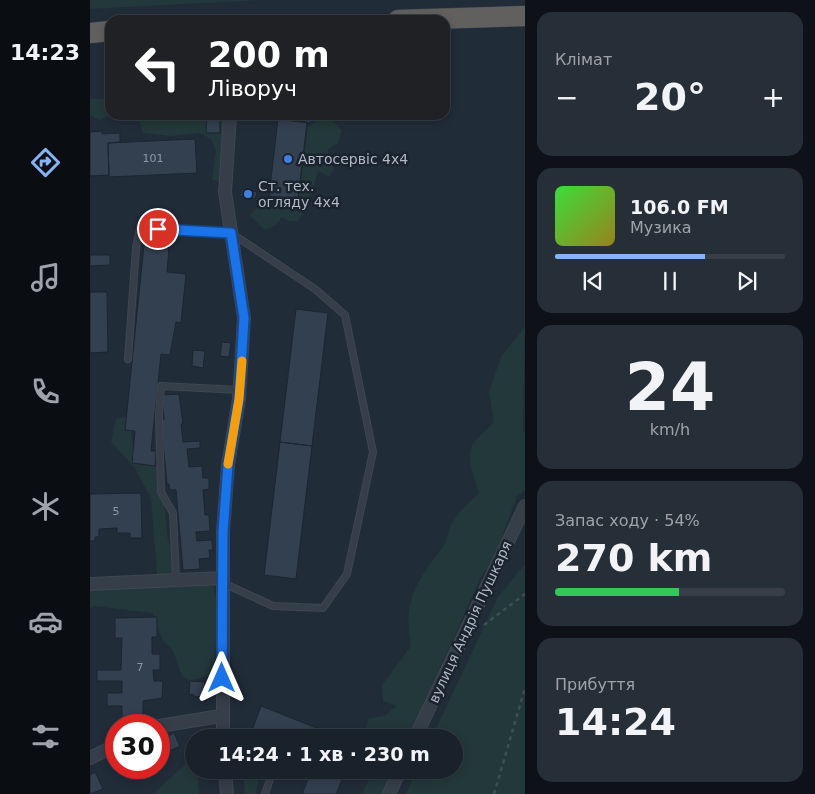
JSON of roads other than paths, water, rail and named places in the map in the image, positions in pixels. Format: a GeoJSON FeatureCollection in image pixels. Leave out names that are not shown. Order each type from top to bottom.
{"type":"FeatureCollection","features":[{"type":"Feature","properties":{"kind":"highway"},"geometry":{"type":"LineString","coordinates":[[450,18],[525,16]]}},
{"type":"Feature","properties":{"kind":"highway"},"geometry":{"type":"LineString","coordinates":[[90,32],[105,32]]}},
{"type":"Feature","properties":{"kind":"street"},"geometry":{"type":"LineString","coordinates":[[223,729],[223,581],[228,465],[240,390],[244,318],[225,192],[230,120]]}},
{"type":"Feature","properties":{"kind":"street","name":"вулиця Андрія Пушкаря"},"geometry":{"type":"LineString","coordinates":[[419,729],[525,506]]}},
{"type":"Feature","properties":{"kind":"street"},"geometry":{"type":"LineString","coordinates":[[90,584],[176,580],[223,581]]}},
{"type":"Feature","properties":{"kind":"street"},"geometry":{"type":"LineString","coordinates":[[170,724],[222,716]]}},
{"type":"Feature","properties":{"kind":"street"},"geometry":{"type":"LineString","coordinates":[[90,758],[105,750]]}},
{"type":"Feature","properties":{"kind":"street"},"geometry":{"type":"LineString","coordinates":[[225,779],[226,794]]}},
{"type":"Feature","properties":{"kind":"street"},"geometry":{"type":"LineString","coordinates":[[389,794],[396,779]]}},
{"type":"Feature","properties":{"kind":"lane"},"geometry":{"type":"LineString","coordinates":[[128,359],[136,248],[140,228],[231,233],[315,289],[345,315],[373,452],[348,574],[323,608],[273,606],[223,581]]}},
{"type":"Feature","properties":{"kind":"lane"},"geometry":{"type":"LineString","coordinates":[[176,580],[173,512],[161,492],[159,416],[161,386],[240,390]]}},
{"type":"Feature","properties":{"kind":"lane"},"geometry":{"type":"LineString","coordinates":[[265,794],[270,779]]}},
{"type":"Feature","properties":{"kind":"place","name":"Автосервіс 4х4"},"geometry":{"type":"Point","coordinates":[288,159]}},
{"type":"Feature","properties":{"kind":"place","name":"Ст. тех. огляду 4х4"},"geometry":{"type":"Point","coordinates":[248,194]}}]}
